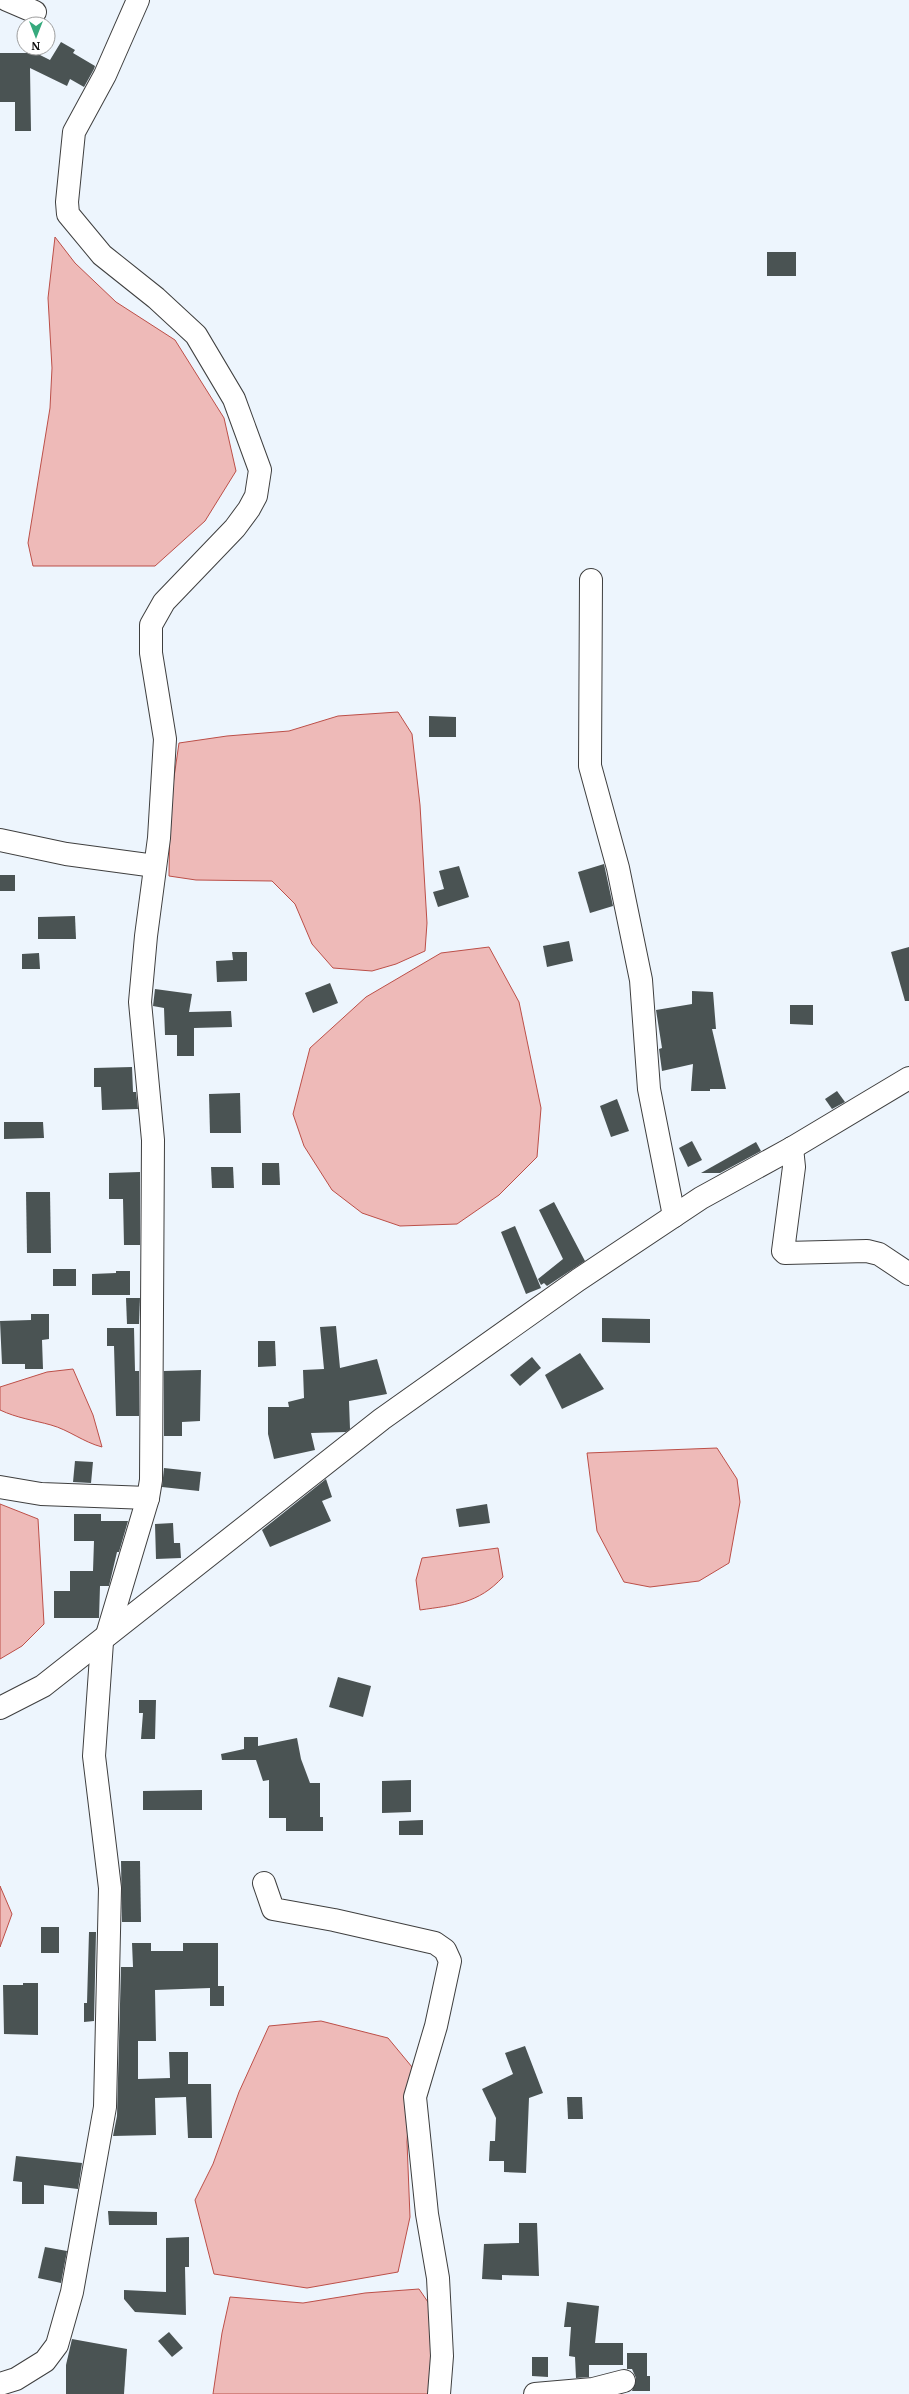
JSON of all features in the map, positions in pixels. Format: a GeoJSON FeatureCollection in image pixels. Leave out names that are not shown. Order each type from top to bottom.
{"type":"FeatureCollection","features":[{"type":"Feature","properties":{"kind":"street"},"geometry":{"type":"LineString","coordinates":[[7,0],[35,12]]}},
{"type":"Feature","properties":{"kind":"street"},"geometry":{"type":"LineString","coordinates":[[0,2384],[16,2379],[46,2361],[57,2345],[72,2292],[105,2107],[110,1888],[94,1756],[105,1638],[148,1498],[151,1480],[154,1140],[140,1002],[154,866],[159,838],[165,739],[150,653],[151,626],[164,602],[235,528],[249,509],[256,496],[260,470],[234,399],[196,336],[156,298],[102,255],[68,214],[67,209],[74,132],[104,75],[138,0]]}},
{"type":"Feature","properties":{"kind":"street"},"geometry":{"type":"LineString","coordinates":[[591,580],[590,766],[618,868],[641,980],[649,1089],[674,1216]]}},
{"type":"Feature","properties":{"kind":"street"},"geometry":{"type":"LineString","coordinates":[[0,840],[66,854],[154,866]]}},
{"type":"Feature","properties":{"kind":"street"},"geometry":{"type":"LineString","coordinates":[[0,1708],[43,1686],[382,1419],[578,1280],[701,1198],[792,1148],[909,1078]]}},
{"type":"Feature","properties":{"kind":"street"},"geometry":{"type":"LineString","coordinates":[[792,1148],[794,1167],[783,1252],[790,1254],[868,1251],[879,1254],[909,1274]]}},
{"type":"Feature","properties":{"kind":"street"},"geometry":{"type":"LineString","coordinates":[[0,1487],[41,1494],[148,1498]]}},
{"type":"Feature","properties":{"kind":"street"},"geometry":{"type":"LineString","coordinates":[[264,1883],[273,1909],[334,1920],[435,1943],[445,1950],[450,1960],[436,2026],[415,2096],[426,2207],[438,2278],[442,2356],[439,2394]]}},
{"type":"Feature","properties":{"kind":"street"},"geometry":{"type":"LineString","coordinates":[[535,2394],[593,2389],[624,2381]]}},
{"type":"Feature","properties":{"kind":"shaded area"},"geometry":{"type":"Polygon","coordinates":[[[55,237],[75,263],[116,302],[175,340],[224,418],[236,471],[205,521],[155,566],[33,566],[28,543],[50,408],[52,368],[48,298],[55,237]]]}},
{"type":"Feature","properties":{"kind":"shaded area"},"geometry":{"type":"Polygon","coordinates":[[[398,712],[412,734],[420,805],[427,923],[425,951],[396,964],[372,971],[333,968],[312,944],[295,904],[272,881],[196,880],[169,876],[170,805],[179,743],[227,736],[289,731],[338,716],[398,712]]]}},
{"type":"Feature","properties":{"kind":"shaded area"},"geometry":{"type":"Polygon","coordinates":[[[489,947],[519,1002],[541,1108],[537,1157],[499,1195],[457,1224],[400,1226],[362,1213],[332,1190],[304,1146],[293,1114],[310,1048],[366,997],[441,953],[489,947]]]}},
{"type":"Feature","properties":{"kind":"shaded area"},"geometry":{"type":"Polygon","coordinates":[[[73,1369],[93,1415],[102,1447],[58,1427],[19,1417],[0,1410],[0,1387],[47,1372],[73,1369]]]}},
{"type":"Feature","properties":{"kind":"shaded area"},"geometry":{"type":"Polygon","coordinates":[[[717,1448],[737,1479],[740,1502],[729,1563],[699,1581],[650,1587],[624,1582],[597,1531],[587,1453],[717,1448]]]}},
{"type":"Feature","properties":{"kind":"shaded area"},"geometry":{"type":"Polygon","coordinates":[[[0,1504],[38,1519],[44,1624],[22,1646],[0,1659],[0,1504]]]}},
{"type":"Feature","properties":{"kind":"shaded area"},"geometry":{"type":"Polygon","coordinates":[[[498,1548],[503,1577],[494,1586],[475,1598],[465,1602],[444,1607],[420,1610],[416,1580],[422,1558],[498,1548]]]}},
{"type":"Feature","properties":{"kind":"shaded area"},"geometry":{"type":"Polygon","coordinates":[[[0,1886],[12,1914],[0,1947],[0,1886]]]}},
{"type":"Feature","properties":{"kind":"shaded area"},"geometry":{"type":"Polygon","coordinates":[[[321,2021],[388,2038],[412,2067],[407,2142],[410,2217],[398,2272],[307,2288],[214,2274],[195,2200],[213,2164],[239,2092],[269,2026],[321,2021]]]}},
{"type":"Feature","properties":{"kind":"shaded area"},"geometry":{"type":"Polygon","coordinates":[[[419,2289],[430,2305],[436,2352],[431,2394],[213,2394],[222,2333],[230,2297],[303,2303],[365,2293],[419,2289]]]}},
{"type":"Feature","properties":{"kind":"building"},"geometry":{"type":"Polygon","coordinates":[[[61,42],[75,50],[73,53],[95,66],[94,69],[84,87],[70,79],[67,86],[30,68],[31,131],[15,131],[15,102],[0,102],[0,53],[16,53],[16,56],[42,56],[50,60],[52,56],[56,56],[56,50],[61,42]]]}},
{"type":"Feature","properties":{"kind":"building"},"geometry":{"type":"Polygon","coordinates":[[[767,252],[796,252],[796,276],[767,276],[767,252]]]}},
{"type":"Feature","properties":{"kind":"building"},"geometry":{"type":"Polygon","coordinates":[[[429,716],[456,717],[456,737],[429,737],[429,716]]]}},
{"type":"Feature","properties":{"kind":"building"},"geometry":{"type":"Polygon","coordinates":[[[604,864],[613,906],[590,913],[578,872],[604,864]]]}},
{"type":"Feature","properties":{"kind":"building"},"geometry":{"type":"Polygon","coordinates":[[[459,866],[469,897],[438,907],[433,892],[444,889],[439,871],[459,866]]]}},
{"type":"Feature","properties":{"kind":"building"},"geometry":{"type":"Polygon","coordinates":[[[0,875],[15,875],[15,891],[0,891],[0,875]]]}},
{"type":"Feature","properties":{"kind":"building"},"geometry":{"type":"Polygon","coordinates":[[[75,916],[76,939],[38,939],[38,917],[75,916]]]}},
{"type":"Feature","properties":{"kind":"building"},"geometry":{"type":"Polygon","coordinates":[[[569,941],[573,961],[547,967],[543,946],[569,941]]]}},
{"type":"Feature","properties":{"kind":"building"},"geometry":{"type":"Polygon","coordinates":[[[909,947],[909,1001],[905,1001],[891,952],[909,947]]]}},
{"type":"Feature","properties":{"kind":"building"},"geometry":{"type":"Polygon","coordinates":[[[232,952],[247,952],[247,981],[217,982],[216,961],[233,960],[232,952]]]}},
{"type":"Feature","properties":{"kind":"building"},"geometry":{"type":"Polygon","coordinates":[[[39,953],[40,969],[22,969],[22,954],[39,953]]]}},
{"type":"Feature","properties":{"kind":"building"},"geometry":{"type":"Polygon","coordinates":[[[330,983],[338,1003],[313,1013],[305,993],[330,983]]]}},
{"type":"Feature","properties":{"kind":"building"},"geometry":{"type":"Polygon","coordinates":[[[155,989],[192,994],[189,1012],[231,1011],[232,1027],[194,1028],[194,1056],[177,1056],[177,1035],[165,1035],[164,1008],[153,1006],[155,989]]]}},
{"type":"Feature","properties":{"kind":"building"},"geometry":{"type":"Polygon","coordinates":[[[692,991],[713,992],[716,1029],[712,1029],[726,1089],[691,1091],[693,1064],[662,1071],[659,1049],[662,1048],[656,1010],[692,1004],[692,991]]]}},
{"type":"Feature","properties":{"kind":"building"},"geometry":{"type":"Polygon","coordinates":[[[790,1005],[813,1005],[813,1025],[790,1024],[790,1005]]]}},
{"type":"Feature","properties":{"kind":"building"},"geometry":{"type":"Polygon","coordinates":[[[132,1067],[133,1092],[136,1092],[138,1109],[102,1110],[101,1087],[94,1087],[94,1068],[132,1067]]]}},
{"type":"Feature","properties":{"kind":"building"},"geometry":{"type":"Polygon","coordinates":[[[837,1091],[845,1102],[832,1109],[825,1099],[837,1091]]]}},
{"type":"Feature","properties":{"kind":"building"},"geometry":{"type":"Polygon","coordinates":[[[240,1093],[241,1133],[210,1133],[209,1094],[240,1093]]]}},
{"type":"Feature","properties":{"kind":"building"},"geometry":{"type":"Polygon","coordinates":[[[617,1099],[629,1131],[611,1137],[600,1106],[617,1099]]]}},
{"type":"Feature","properties":{"kind":"building"},"geometry":{"type":"Polygon","coordinates":[[[4,1122],[43,1122],[44,1138],[4,1139],[4,1122]]]}},
{"type":"Feature","properties":{"kind":"building"},"geometry":{"type":"Polygon","coordinates":[[[692,1141],[702,1160],[688,1167],[679,1148],[692,1141]]]}},
{"type":"Feature","properties":{"kind":"building"},"geometry":{"type":"Polygon","coordinates":[[[756,1142],[761,1151],[720,1173],[701,1173],[756,1142]]]}},
{"type":"Feature","properties":{"kind":"building"},"geometry":{"type":"Polygon","coordinates":[[[262,1163],[279,1163],[280,1185],[262,1185],[262,1163]]]}},
{"type":"Feature","properties":{"kind":"building"},"geometry":{"type":"Polygon","coordinates":[[[211,1167],[233,1167],[234,1188],[212,1188],[211,1167]]]}},
{"type":"Feature","properties":{"kind":"building"},"geometry":{"type":"Polygon","coordinates":[[[140,1172],[140,1245],[124,1245],[123,1199],[109,1199],[109,1173],[140,1172]]]}},
{"type":"Feature","properties":{"kind":"building"},"geometry":{"type":"Polygon","coordinates":[[[26,1192],[50,1192],[51,1253],[27,1253],[26,1192]]]}},
{"type":"Feature","properties":{"kind":"building"},"geometry":{"type":"Polygon","coordinates":[[[554,1202],[585,1261],[547,1286],[544,1283],[541,1285],[538,1279],[563,1259],[539,1210],[554,1202]]]}},
{"type":"Feature","properties":{"kind":"building"},"geometry":{"type":"Polygon","coordinates":[[[515,1226],[541,1288],[526,1294],[501,1232],[515,1226]]]}},
{"type":"Feature","properties":{"kind":"building"},"geometry":{"type":"Polygon","coordinates":[[[53,1269],[76,1269],[76,1286],[53,1286],[53,1269]]]}},
{"type":"Feature","properties":{"kind":"building"},"geometry":{"type":"Polygon","coordinates":[[[116,1271],[130,1271],[130,1295],[92,1295],[92,1274],[116,1273],[116,1271]]]}},
{"type":"Feature","properties":{"kind":"building"},"geometry":{"type":"Polygon","coordinates":[[[126,1298],[140,1298],[139,1324],[127,1324],[126,1298]]]}},
{"type":"Feature","properties":{"kind":"building"},"geometry":{"type":"Polygon","coordinates":[[[31,1314],[49,1314],[49,1339],[42,1340],[43,1369],[25,1369],[25,1364],[2,1364],[0,1321],[31,1320],[31,1314]]]}},
{"type":"Feature","properties":{"kind":"building"},"geometry":{"type":"Polygon","coordinates":[[[602,1318],[650,1319],[650,1343],[602,1342],[602,1318]]]}},
{"type":"Feature","properties":{"kind":"building"},"geometry":{"type":"Polygon","coordinates":[[[336,1326],[340,1368],[377,1359],[387,1394],[349,1401],[350,1429],[346,1432],[311,1433],[315,1450],[274,1459],[268,1434],[268,1407],[289,1407],[288,1402],[304,1398],[303,1370],[324,1369],[320,1327],[336,1326]]]}},
{"type":"Feature","properties":{"kind":"building"},"geometry":{"type":"Polygon","coordinates":[[[107,1328],[134,1328],[135,1371],[139,1371],[139,1416],[116,1416],[114,1346],[107,1346],[107,1328]]]}},
{"type":"Feature","properties":{"kind":"building"},"geometry":{"type":"Polygon","coordinates":[[[258,1341],[275,1341],[276,1366],[258,1367],[258,1341]]]}},
{"type":"Feature","properties":{"kind":"building"},"geometry":{"type":"Polygon","coordinates":[[[580,1353],[604,1389],[562,1409],[545,1375],[580,1353]]]}},
{"type":"Feature","properties":{"kind":"building"},"geometry":{"type":"Polygon","coordinates":[[[532,1357],[541,1368],[520,1386],[510,1375],[532,1357]]]}},
{"type":"Feature","properties":{"kind":"building"},"geometry":{"type":"Polygon","coordinates":[[[201,1370],[200,1421],[182,1422],[182,1436],[164,1436],[164,1371],[201,1370]]]}},
{"type":"Feature","properties":{"kind":"building"},"geometry":{"type":"Polygon","coordinates":[[[75,1461],[93,1462],[91,1483],[73,1482],[75,1461]]]}},
{"type":"Feature","properties":{"kind":"building"},"geometry":{"type":"Polygon","coordinates":[[[164,1468],[201,1472],[199,1491],[162,1487],[164,1468]]]}},
{"type":"Feature","properties":{"kind":"building"},"geometry":{"type":"Polygon","coordinates":[[[326,1479],[332,1497],[322,1501],[331,1521],[270,1547],[262,1530],[326,1479]]]}},
{"type":"Feature","properties":{"kind":"building"},"geometry":{"type":"Polygon","coordinates":[[[487,1504],[490,1523],[459,1527],[456,1509],[487,1504]]]}},
{"type":"Feature","properties":{"kind":"building"},"geometry":{"type":"Polygon","coordinates":[[[74,1514],[101,1514],[101,1521],[128,1521],[119,1552],[117,1552],[109,1586],[100,1586],[99,1618],[54,1618],[54,1591],[70,1591],[70,1571],[93,1571],[94,1541],[74,1541],[74,1514]]]}},
{"type":"Feature","properties":{"kind":"building"},"geometry":{"type":"Polygon","coordinates":[[[173,1523],[174,1543],[180,1543],[181,1558],[156,1559],[155,1524],[173,1523]]]}},
{"type":"Feature","properties":{"kind":"building"},"geometry":{"type":"Polygon","coordinates":[[[338,1677],[371,1686],[363,1717],[329,1707],[338,1677]]]}},
{"type":"Feature","properties":{"kind":"building"},"geometry":{"type":"Polygon","coordinates":[[[139,1700],[156,1700],[155,1739],[141,1739],[143,1713],[139,1713],[139,1700]]]}},
{"type":"Feature","properties":{"kind":"building"},"geometry":{"type":"Polygon","coordinates":[[[244,1737],[258,1737],[258,1746],[297,1738],[301,1759],[310,1783],[320,1783],[320,1817],[323,1817],[323,1831],[286,1831],[286,1818],[269,1818],[269,1780],[263,1781],[256,1760],[222,1760],[221,1754],[244,1749],[244,1737]]]}},
{"type":"Feature","properties":{"kind":"building"},"geometry":{"type":"Polygon","coordinates":[[[411,1780],[411,1812],[382,1813],[382,1781],[411,1780]]]}},
{"type":"Feature","properties":{"kind":"building"},"geometry":{"type":"Polygon","coordinates":[[[202,1790],[202,1810],[143,1810],[143,1791],[202,1790]]]}},
{"type":"Feature","properties":{"kind":"building"},"geometry":{"type":"Polygon","coordinates":[[[423,1820],[423,1835],[399,1835],[399,1821],[423,1820]]]}},
{"type":"Feature","properties":{"kind":"building"},"geometry":{"type":"Polygon","coordinates":[[[121,1861],[140,1861],[141,1922],[122,1922],[121,1861]]]}},
{"type":"Feature","properties":{"kind":"building"},"geometry":{"type":"Polygon","coordinates":[[[41,1927],[59,1927],[59,1953],[41,1953],[41,1927]]]}},
{"type":"Feature","properties":{"kind":"building"},"geometry":{"type":"Polygon","coordinates":[[[89,1932],[96,1932],[94,2021],[84,2022],[84,2003],[87,2003],[89,1932]]]}},
{"type":"Feature","properties":{"kind":"building"},"geometry":{"type":"Polygon","coordinates":[[[132,1943],[151,1943],[151,1951],[183,1951],[183,1943],[218,1943],[218,1986],[224,1986],[224,2006],[210,2006],[210,1988],[155,1990],[156,2041],[138,2041],[138,2079],[170,2078],[169,2052],[188,2052],[188,2084],[211,2084],[212,2138],[188,2138],[186,2097],[155,2098],[156,2135],[113,2136],[117,2116],[121,1967],[133,1967],[132,1943]]]}},
{"type":"Feature","properties":{"kind":"building"},"geometry":{"type":"Polygon","coordinates":[[[23,1983],[38,1983],[38,2035],[4,2034],[3,1985],[23,1985],[23,1983]]]}},
{"type":"Feature","properties":{"kind":"building"},"geometry":{"type":"Polygon","coordinates":[[[525,2046],[543,2093],[529,2098],[526,2173],[504,2172],[504,2161],[489,2161],[490,2141],[495,2141],[496,2118],[482,2089],[513,2074],[505,2053],[525,2046]]]}},
{"type":"Feature","properties":{"kind":"building"},"geometry":{"type":"Polygon","coordinates":[[[567,2097],[582,2097],[583,2119],[568,2119],[567,2097]]]}},
{"type":"Feature","properties":{"kind":"building"},"geometry":{"type":"Polygon","coordinates":[[[16,2156],[82,2163],[78,2189],[44,2185],[44,2204],[22,2204],[22,2182],[13,2181],[16,2156]]]}},
{"type":"Feature","properties":{"kind":"building"},"geometry":{"type":"Polygon","coordinates":[[[108,2211],[157,2212],[157,2225],[109,2225],[108,2211]]]}},
{"type":"Feature","properties":{"kind":"building"},"geometry":{"type":"Polygon","coordinates":[[[519,2223],[537,2223],[539,2276],[502,2275],[502,2280],[482,2279],[484,2244],[519,2243],[519,2223]]]}},
{"type":"Feature","properties":{"kind":"building"},"geometry":{"type":"Polygon","coordinates":[[[189,2237],[189,2267],[185,2267],[186,2315],[135,2312],[124,2299],[124,2290],[166,2292],[166,2238],[189,2237]]]}},
{"type":"Feature","properties":{"kind":"building"},"geometry":{"type":"Polygon","coordinates":[[[45,2247],[67,2251],[61,2283],[38,2278],[45,2247]]]}},
{"type":"Feature","properties":{"kind":"building"},"geometry":{"type":"Polygon","coordinates":[[[567,2302],[599,2306],[595,2343],[623,2343],[623,2365],[589,2365],[589,2377],[576,2378],[575,2357],[569,2356],[571,2327],[564,2327],[567,2302]]]}},
{"type":"Feature","properties":{"kind":"building"},"geometry":{"type":"Polygon","coordinates":[[[169,2332],[183,2348],[172,2357],[158,2341],[169,2332]]]}},
{"type":"Feature","properties":{"kind":"building"},"geometry":{"type":"Polygon","coordinates":[[[72,2339],[127,2349],[124,2394],[66,2394],[66,2365],[72,2339]]]}},
{"type":"Feature","properties":{"kind":"building"},"geometry":{"type":"Polygon","coordinates":[[[627,2353],[647,2353],[647,2376],[650,2376],[650,2391],[632,2391],[636,2378],[632,2369],[627,2369],[627,2353]]]}},
{"type":"Feature","properties":{"kind":"building"},"geometry":{"type":"Polygon","coordinates":[[[532,2357],[548,2357],[548,2377],[532,2376],[532,2357]]]}}]}
